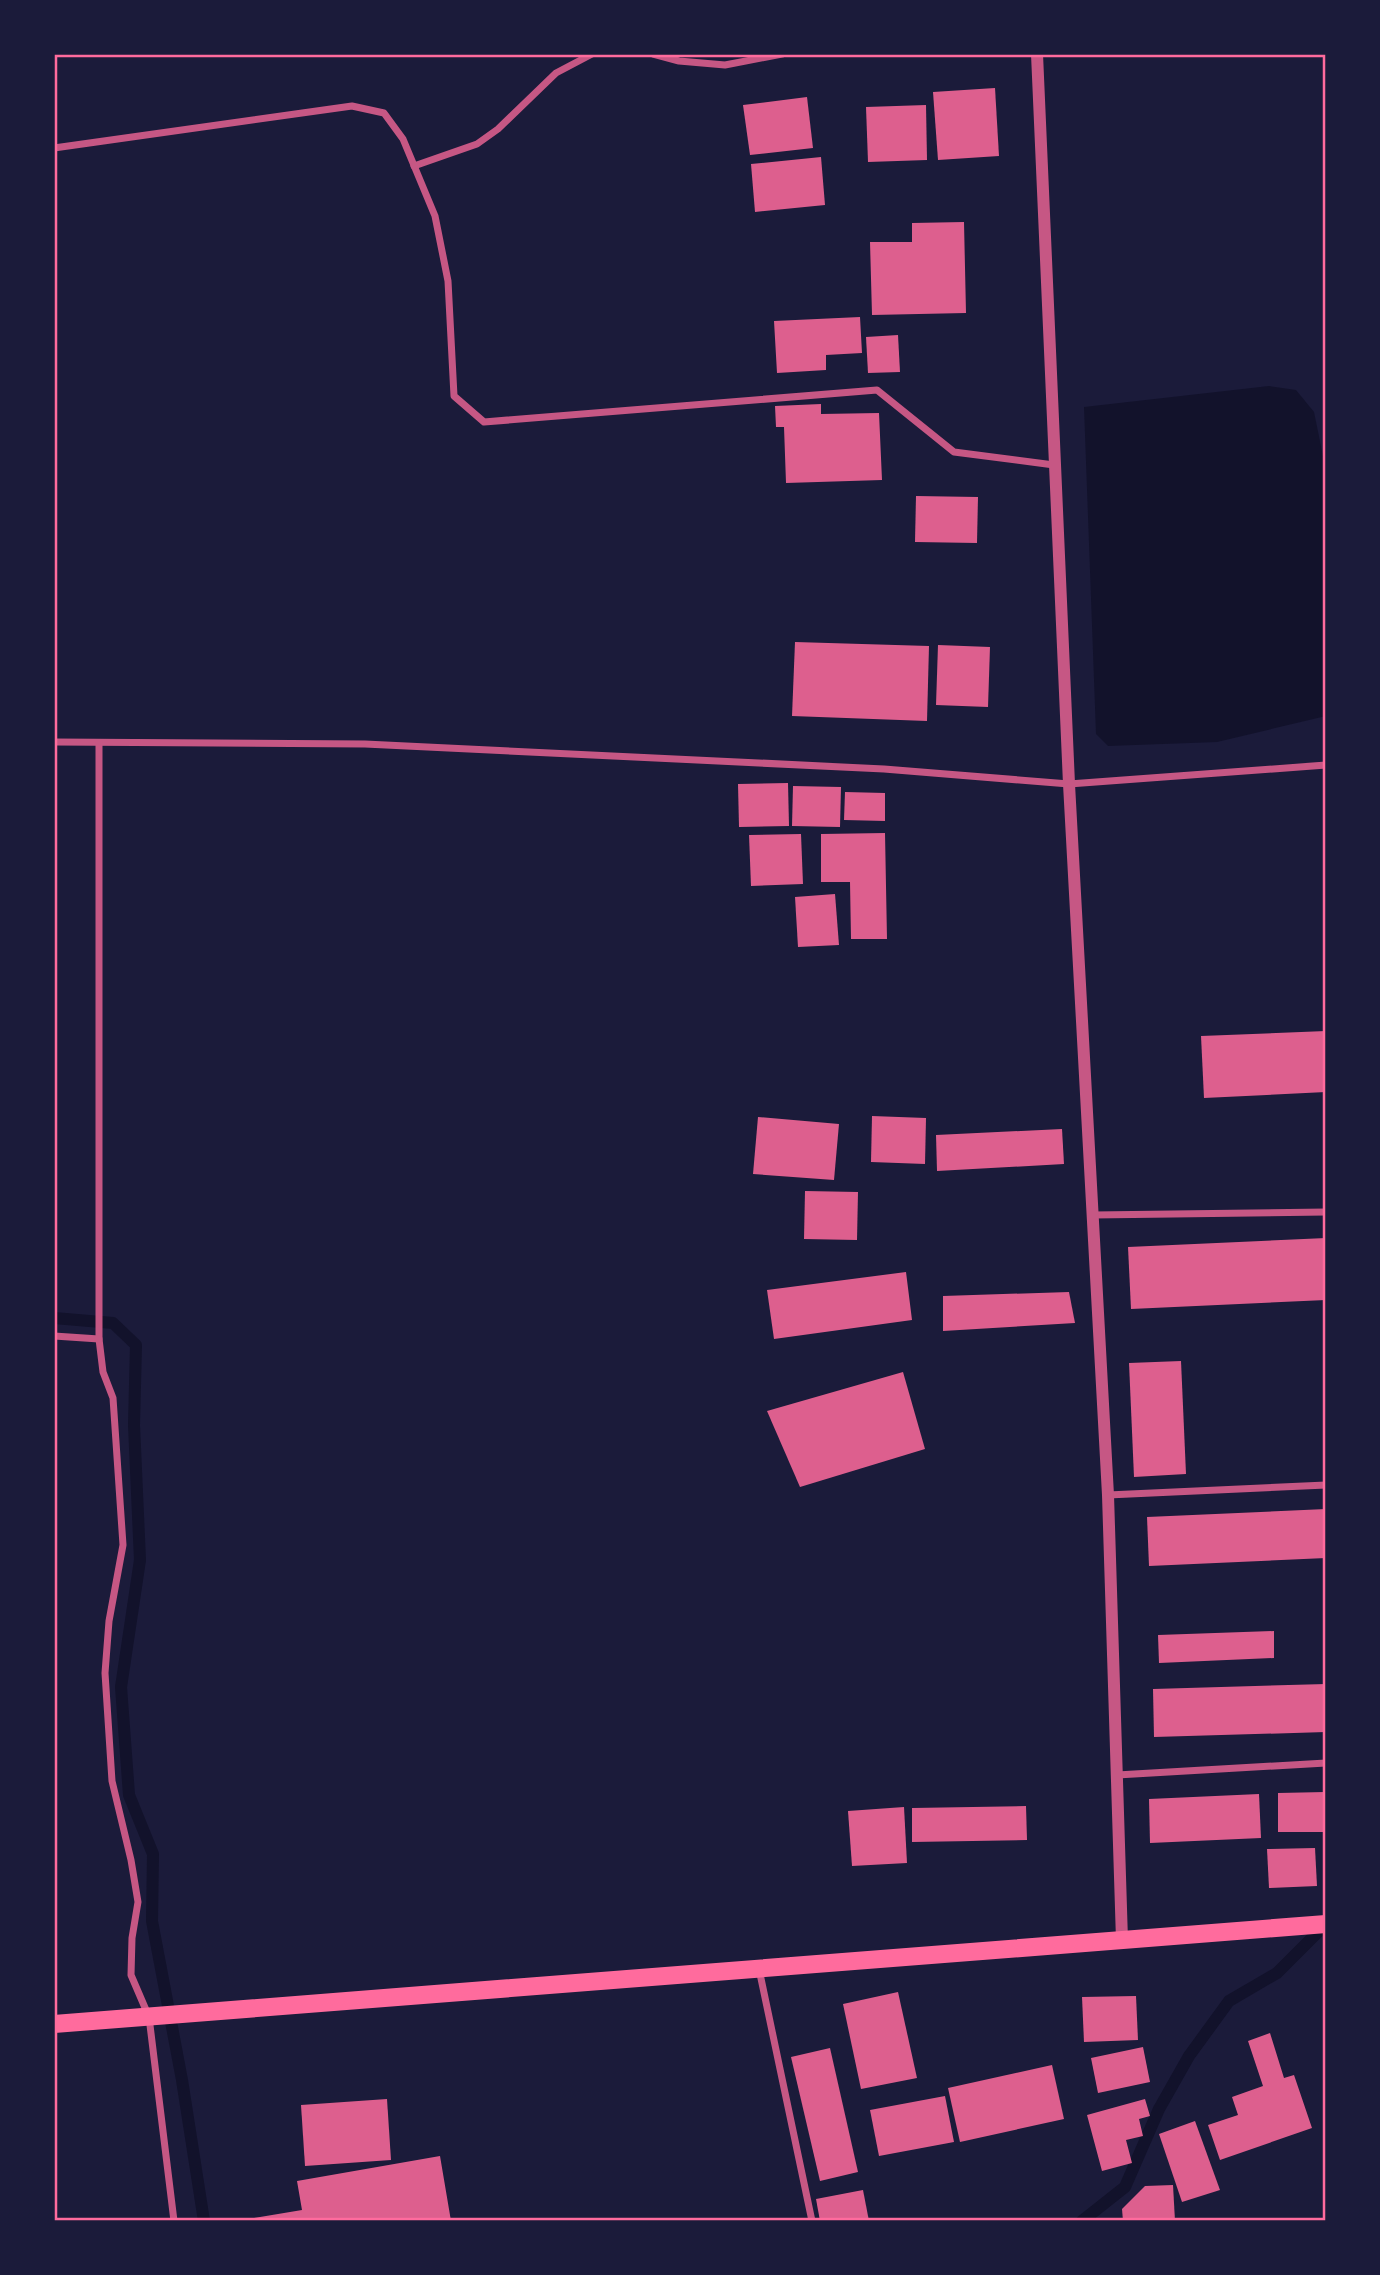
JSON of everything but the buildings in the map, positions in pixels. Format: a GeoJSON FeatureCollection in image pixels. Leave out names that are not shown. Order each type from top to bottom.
{"type":"FeatureCollection","features":[{"type":"Feature","properties":{"kind":"main road"},"geometry":{"type":"LineString","coordinates":[[54,2024],[1326,1924]]}},
{"type":"Feature","properties":{"kind":"street"},"geometry":{"type":"LineString","coordinates":[[414,166],[477,144],[498,129],[556,73],[592,54]]}},
{"type":"Feature","properties":{"kind":"street"},"geometry":{"type":"LineString","coordinates":[[653,54],[679,61],[725,65],[782,54]]}},
{"type":"Feature","properties":{"kind":"street"},"geometry":{"type":"LineString","coordinates":[[1037,54],[1069,784],[1108,1496],[1122,1940]]}},
{"type":"Feature","properties":{"kind":"street"},"geometry":{"type":"LineString","coordinates":[[54,148],[352,106],[384,113],[403,139],[435,216],[449,281],[454,396],[484,422],[877,390],[954,452],[1054,465]]}},
{"type":"Feature","properties":{"kind":"street"},"geometry":{"type":"LineString","coordinates":[[54,742],[365,744],[884,769],[1069,784],[1326,765]]}},
{"type":"Feature","properties":{"kind":"street"},"geometry":{"type":"LineString","coordinates":[[99,743],[99,1339],[103,1372],[113,1398],[122,1545],[105,1673],[112,1781],[138,1902],[132,1938],[131,1975],[149,2017],[174,2221]]}},
{"type":"Feature","properties":{"kind":"street"},"geometry":{"type":"LineString","coordinates":[[1093,1215],[1326,1212]]}},
{"type":"Feature","properties":{"kind":"street"},"geometry":{"type":"LineString","coordinates":[[54,1336],[99,1339]]}},
{"type":"Feature","properties":{"kind":"street"},"geometry":{"type":"LineString","coordinates":[[1108,1496],[1326,1485]]}},
{"type":"Feature","properties":{"kind":"street"},"geometry":{"type":"LineString","coordinates":[[1117,1775],[1326,1763]]}},
{"type":"Feature","properties":{"kind":"street"},"geometry":{"type":"LineString","coordinates":[[759,1969],[812,2221]]}},
{"type":"Feature","properties":{"kind":"shaded area"},"geometry":{"type":"Polygon","coordinates":[[[1269,386],[1296,390],[1314,412],[1326,471],[1326,716],[1217,742],[1108,746],[1096,734],[1084,407],[1269,386]]]}},
{"type":"Feature","properties":{"kind":"waterway"},"geometry":{"type":"LineString","coordinates":[[54,1318],[113,1323],[136,1345],[134,1425],[140,1560],[121,1687],[129,1795],[153,1854],[152,1921],[182,2080],[204,2221]]}},
{"type":"Feature","properties":{"kind":"waterway"},"geometry":{"type":"LineString","coordinates":[[1082,2221],[1125,2187],[1159,2109],[1189,2056],[1229,2001],[1277,1973],[1326,1924]]}}]}
